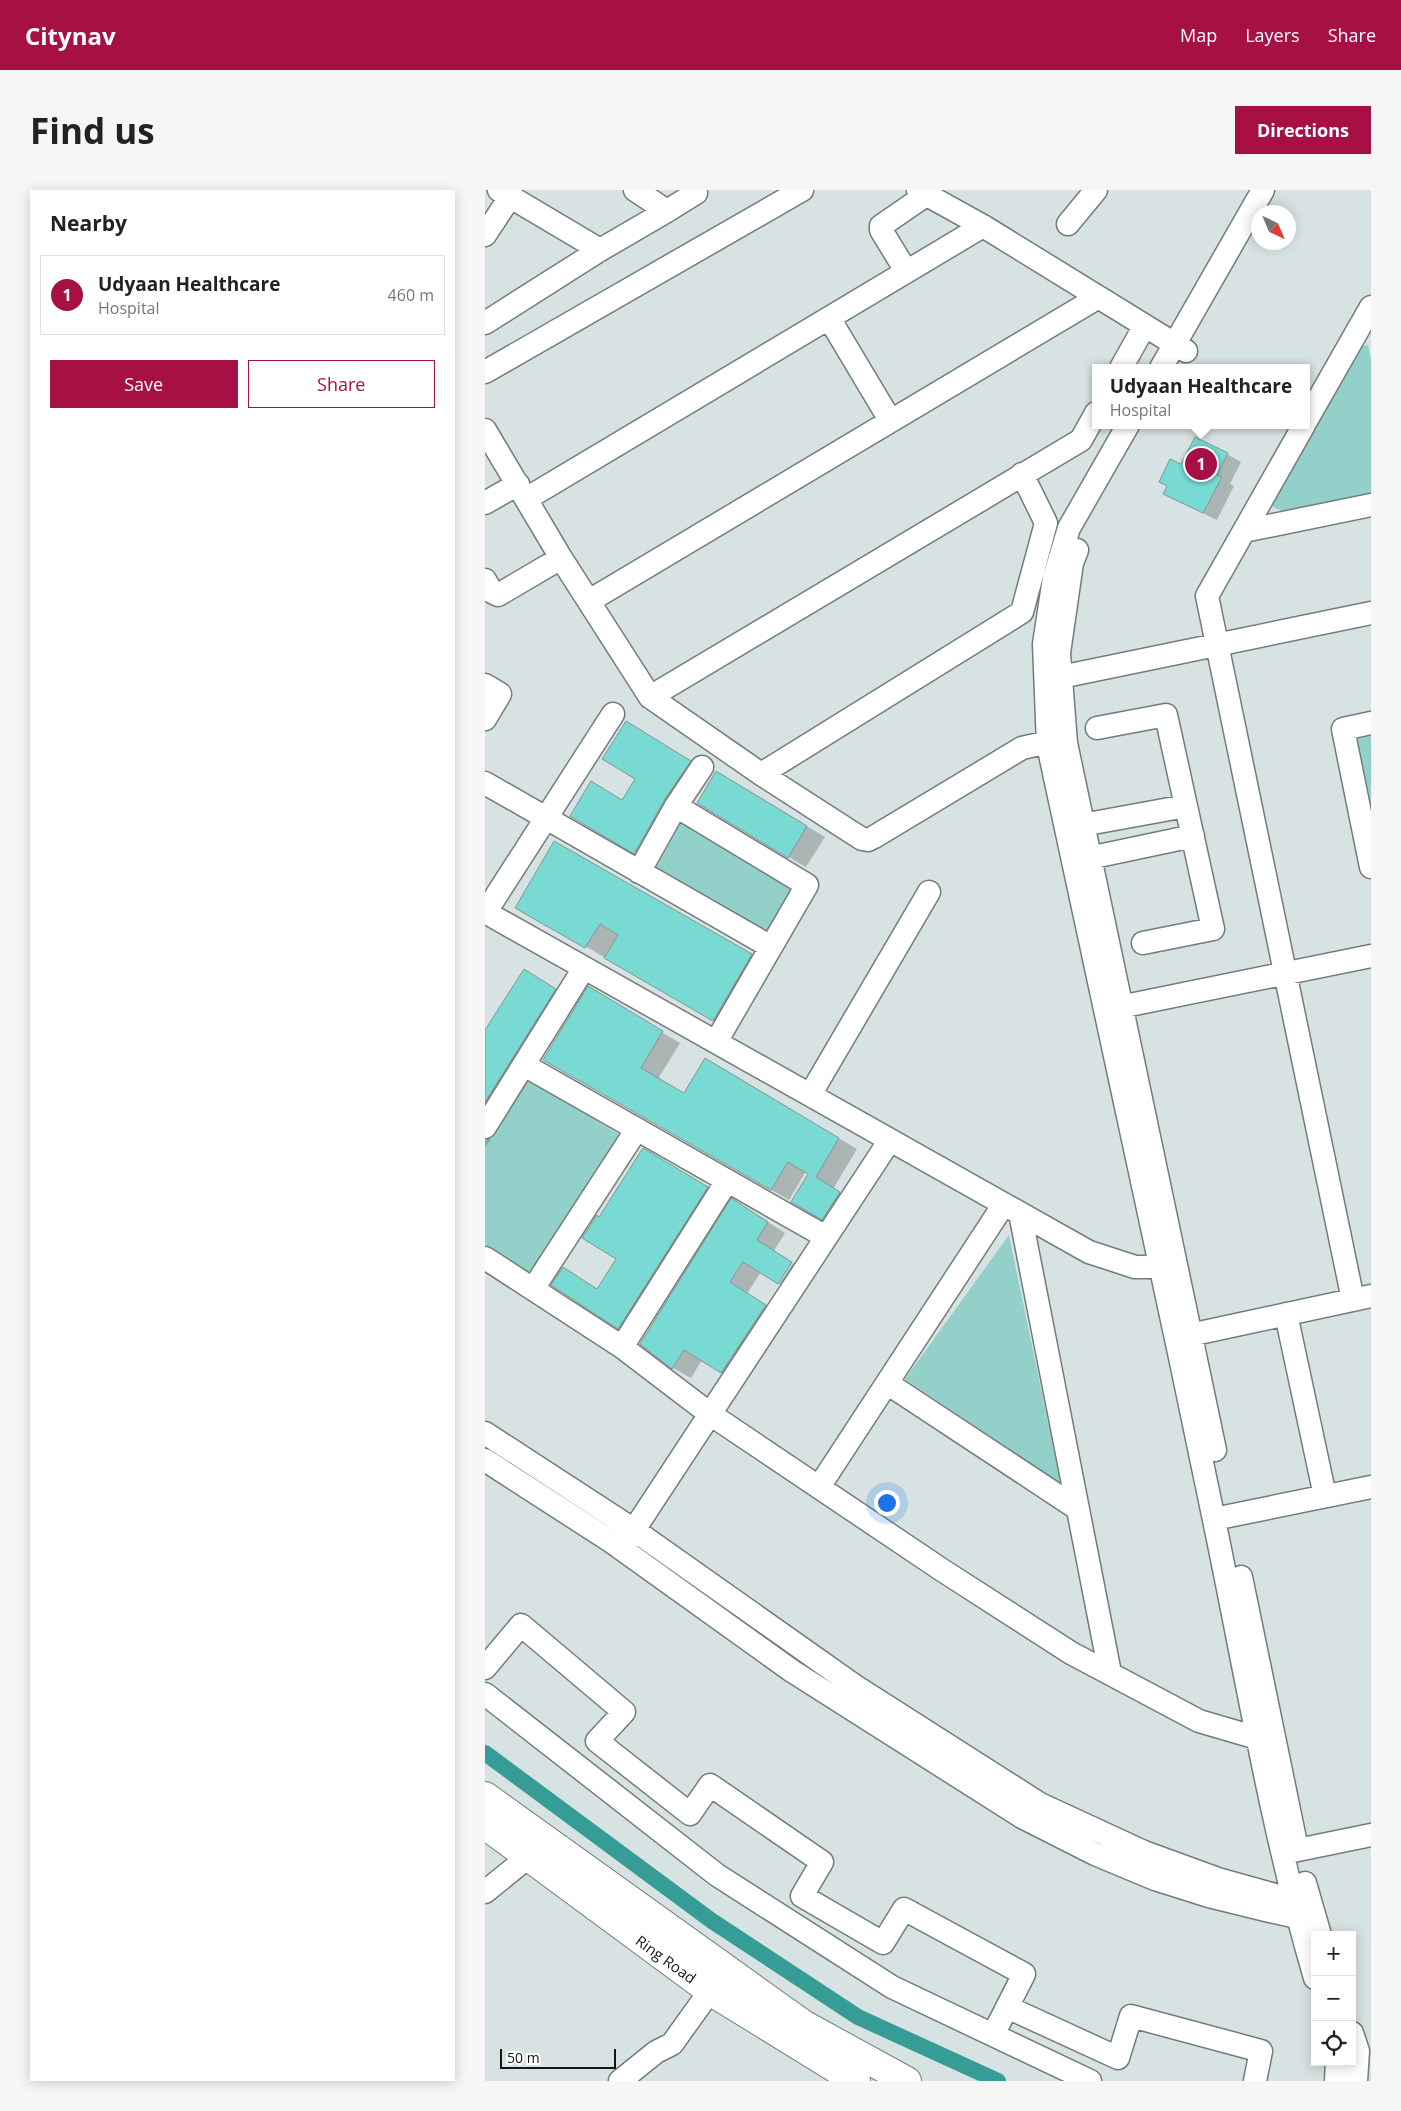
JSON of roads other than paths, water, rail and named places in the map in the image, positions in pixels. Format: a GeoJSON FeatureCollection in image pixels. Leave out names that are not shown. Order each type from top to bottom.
{"type":"FeatureCollection","features":[{"type":"Feature","properties":{"kind":"main road"},"geometry":{"type":"LineString","coordinates":[[485,1796],[803,2024],[907,2081]]}},
{"type":"Feature","properties":{"kind":"main road","name":"Ring Road"},"geometry":{"type":"LineString","coordinates":[[485,1825],[527,1858],[710,1991],[856,2081]]}},
{"type":"Feature","properties":{"kind":"street"},"geometry":{"type":"LineString","coordinates":[[635,190],[667,211]]}},
{"type":"Feature","properties":{"kind":"street"},"geometry":{"type":"LineString","coordinates":[[485,372],[802,190]]}},
{"type":"Feature","properties":{"kind":"street"},"geometry":{"type":"LineString","coordinates":[[1068,224],[1096,190]]}},
{"type":"Feature","properties":{"kind":"street"},"geometry":{"type":"LineString","coordinates":[[1179,354],[1263,190]]}},
{"type":"Feature","properties":{"kind":"street"},"geometry":{"type":"LineString","coordinates":[[1269,205],[1278,190]]}},
{"type":"Feature","properties":{"kind":"street"},"geometry":{"type":"LineString","coordinates":[[906,271],[881,230],[881,226],[922,192],[983,226],[1144,327],[1179,354]]}},
{"type":"Feature","properties":{"kind":"street"},"geometry":{"type":"LineString","coordinates":[[485,323],[600,250],[697,193]]}},
{"type":"Feature","properties":{"kind":"street"},"geometry":{"type":"LineString","coordinates":[[485,235],[504,194],[600,250]]}},
{"type":"Feature","properties":{"kind":"street"},"geometry":{"type":"LineString","coordinates":[[485,503],[522,492],[829,318],[983,226]]}},
{"type":"Feature","properties":{"kind":"street"},"geometry":{"type":"LineString","coordinates":[[1166,364],[1179,354],[1251,237]]}},
{"type":"Feature","properties":{"kind":"street"},"geometry":{"type":"LineString","coordinates":[[589,601],[1097,298]]}},
{"type":"Feature","properties":{"kind":"street"},"geometry":{"type":"LineString","coordinates":[[1310,415],[1363,334],[1371,307]]}},
{"type":"Feature","properties":{"kind":"street"},"geometry":{"type":"LineString","coordinates":[[829,318],[890,420]]}},
{"type":"Feature","properties":{"kind":"street"},"geometry":{"type":"LineString","coordinates":[[1123,364],[1144,327]]}},
{"type":"Feature","properties":{"kind":"street"},"geometry":{"type":"LineString","coordinates":[[649,697],[1081,440],[1092,420]]}},
{"type":"Feature","properties":{"kind":"street"},"geometry":{"type":"LineString","coordinates":[[1126,429],[1069,528],[1054,578],[1044,644],[1053,678],[1089,858],[1112,1009],[1160,1267],[1183,1336]]}},
{"type":"Feature","properties":{"kind":"street"},"geometry":{"type":"LineString","coordinates":[[1141,429],[1088,522],[1072,563],[1059,653],[1053,678],[1048,742],[1112,1009],[1183,1336],[1290,1852]]}},
{"type":"Feature","properties":{"kind":"street"},"geometry":{"type":"LineString","coordinates":[[1183,1336],[1362,1298],[1285,974],[1207,596],[1302,429]]}},
{"type":"Feature","properties":{"kind":"street"},"geometry":{"type":"LineString","coordinates":[[485,430],[561,558],[649,697],[761,774],[862,839],[868,840],[1022,748],[1048,742]]}},
{"type":"Feature","properties":{"kind":"street"},"geometry":{"type":"LineString","coordinates":[[761,774],[1022,612],[1046,523],[1022,474]]}},
{"type":"Feature","properties":{"kind":"street"},"geometry":{"type":"LineString","coordinates":[[1244,531],[1371,505]]}},
{"type":"Feature","properties":{"kind":"street"},"geometry":{"type":"LineString","coordinates":[[485,580],[492,592],[498,595],[561,558]]}},
{"type":"Feature","properties":{"kind":"street"},"geometry":{"type":"LineString","coordinates":[[1053,678],[1371,613]]}},
{"type":"Feature","properties":{"kind":"street"},"geometry":{"type":"LineString","coordinates":[[485,685],[500,694],[485,719]]}},
{"type":"Feature","properties":{"kind":"street"},"geometry":{"type":"LineString","coordinates":[[613,714],[485,912],[1089,1252],[1135,1267],[1160,1267]]}},
{"type":"Feature","properties":{"kind":"street"},"geometry":{"type":"LineString","coordinates":[[1097,728],[1166,715],[1213,929],[1143,942]]}},
{"type":"Feature","properties":{"kind":"street"},"geometry":{"type":"LineString","coordinates":[[1371,723],[1343,729],[1369,843],[1371,867]]}},
{"type":"Feature","properties":{"kind":"street"},"geometry":{"type":"LineString","coordinates":[[639,872],[676,806],[702,767]]}},
{"type":"Feature","properties":{"kind":"street"},"geometry":{"type":"LineString","coordinates":[[485,783],[771,947]]}},
{"type":"Feature","properties":{"kind":"street"},"geometry":{"type":"LineString","coordinates":[[676,806],[807,885],[716,1042]]}},
{"type":"Feature","properties":{"kind":"street"},"geometry":{"type":"LineString","coordinates":[[1082,825],[1186,806]]}},
{"type":"Feature","properties":{"kind":"street"},"geometry":{"type":"LineString","coordinates":[[1089,858],[1193,836]]}},
{"type":"Feature","properties":{"kind":"street"},"geometry":{"type":"LineString","coordinates":[[810,1095],[929,892]]}},
{"type":"Feature","properties":{"kind":"street"},"geometry":{"type":"LineString","coordinates":[[1112,1009],[1371,956]]}},
{"type":"Feature","properties":{"kind":"street"},"geometry":{"type":"LineString","coordinates":[[485,1127],[584,968]]}},
{"type":"Feature","properties":{"kind":"street"},"geometry":{"type":"LineString","coordinates":[[524,1065],[826,1237]]}},
{"type":"Feature","properties":{"kind":"street"},"geometry":{"type":"LineString","coordinates":[[533,1289],[637,1129]]}},
{"type":"Feature","properties":{"kind":"street"},"geometry":{"type":"LineString","coordinates":[[621,1548],[890,1140]]}},
{"type":"Feature","properties":{"kind":"street"},"geometry":{"type":"LineString","coordinates":[[622,1347],[727,1181]]}},
{"type":"Feature","properties":{"kind":"street"},"geometry":{"type":"LineString","coordinates":[[819,1487],[887,1383],[1012,1208]]}},
{"type":"Feature","properties":{"kind":"street"},"geometry":{"type":"LineString","coordinates":[[1012,1208],[1078,1509],[1110,1673]]}},
{"type":"Feature","properties":{"kind":"street"},"geometry":{"type":"LineString","coordinates":[[485,1258],[622,1347],[710,1414],[942,1570],[1063,1648],[1199,1721],[1257,1738]]}},
{"type":"Feature","properties":{"kind":"street"},"geometry":{"type":"LineString","coordinates":[[1286,1314],[1325,1496]]}},
{"type":"Feature","properties":{"kind":"street"},"geometry":{"type":"LineString","coordinates":[[887,1383],[1078,1509]]}},
{"type":"Feature","properties":{"kind":"street"},"geometry":{"type":"LineString","coordinates":[[485,1433],[634,1530],[850,1695],[881,1715],[1040,1804],[1047,1818],[1095,1854],[1155,1879],[1209,1896],[1306,1913]]}},
{"type":"Feature","properties":{"kind":"street"},"geometry":{"type":"LineString","coordinates":[[485,1460],[621,1548],[792,1671],[850,1695]]}},
{"type":"Feature","properties":{"kind":"street"},"geometry":{"type":"LineString","coordinates":[[1221,1517],[1371,1487]]}},
{"type":"Feature","properties":{"kind":"street"},"geometry":{"type":"LineString","coordinates":[[1221,1517],[1257,1738],[1306,1913],[1315,1976]]}},
{"type":"Feature","properties":{"kind":"street"},"geometry":{"type":"LineString","coordinates":[[488,1658],[521,1625],[624,1712],[597,1741],[690,1814],[710,1784],[821,1862],[802,1896],[883,1943],[904,1909],[1024,1974],[993,2035]]}},
{"type":"Feature","properties":{"kind":"street"},"geometry":{"type":"LineString","coordinates":[[485,1694],[717,1875],[892,1987],[1090,2081]]}},
{"type":"Feature","properties":{"kind":"street"},"geometry":{"type":"LineString","coordinates":[[1290,1852],[1371,1835]]}},
{"type":"Feature","properties":{"kind":"street"},"geometry":{"type":"LineString","coordinates":[[485,1892],[527,1858]]}},
{"type":"Feature","properties":{"kind":"street"},"geometry":{"type":"LineString","coordinates":[[620,2081],[656,2052],[672,2044],[710,1991]]}},
{"type":"Feature","properties":{"kind":"street"},"geometry":{"type":"LineString","coordinates":[[1007,2007],[1118,2058],[1131,2016],[1261,2051],[1255,2081]]}},
{"type":"Feature","properties":{"kind":"street"},"geometry":{"type":"LineString","coordinates":[[1356,2045],[1358,2051],[1356,2081]]}},
{"type":"Feature","properties":{"kind":"street"},"geometry":{"type":"LineString","coordinates":[[1336,2081],[1337,2066]]}},
{"type":"Feature","properties":{"kind":"waterway"},"geometry":{"type":"LineString","coordinates":[[485,1753],[712,1921],[858,2017],[998,2081]]}},
{"type":"Feature","properties":{"kind":"place","name":"Udyaan Healthcare"},"geometry":{"type":"Point","coordinates":[1201,464]}}]}
